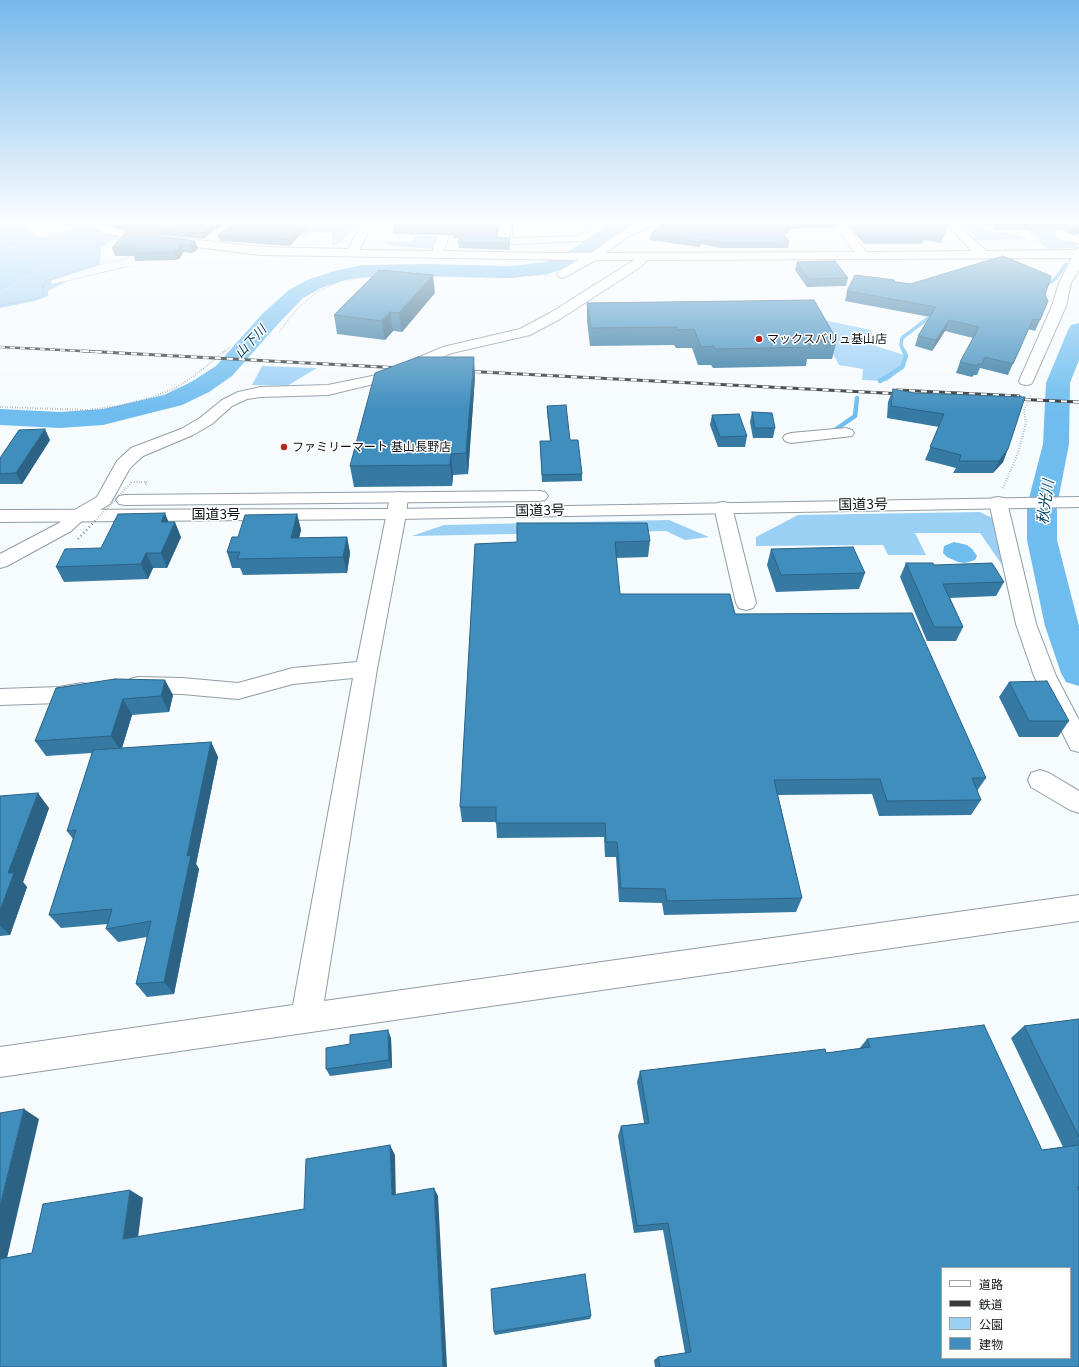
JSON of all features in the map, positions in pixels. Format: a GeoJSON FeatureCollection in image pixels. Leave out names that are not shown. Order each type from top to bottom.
{"type":"FeatureCollection","features":[{"type":"Feature","properties":{"kind":"main road"},"geometry":{"type":"LineString","coordinates":[[0,562],[65,527],[77,516],[104,500],[123,465],[137,452],[187,432],[206,421],[227,403],[243,395],[261,392],[328,390],[382,378],[448,350],[525,332],[555,316],[605,284]]}},
{"type":"Feature","properties":{"kind":"main road"},"geometry":{"type":"LineString","coordinates":[[1026,381],[1059,306],[1066,284]]}},
{"type":"Feature","properties":{"kind":"main road"},"geometry":{"type":"LineString","coordinates":[[792,438],[846,433]]}},
{"type":"Feature","properties":{"kind":"main road","name":"国道3号"},"geometry":{"type":"LineString","coordinates":[[0,501],[104,500],[398,505],[723,507],[1005,496],[1079,488]]}},
{"type":"Feature","properties":{"kind":"main road","name":"国道3号"},"geometry":{"type":"LineString","coordinates":[[0,516],[77,516],[682,495],[1005,496],[1079,502]]}},
{"type":"Feature","properties":{"kind":"main road"},"geometry":{"type":"LineString","coordinates":[[1005,496],[1011,564],[1026,624],[1046,676],[1079,743]]}},
{"type":"Feature","properties":{"kind":"main road"},"geometry":{"type":"LineString","coordinates":[[306,1018],[366,669],[398,505]]}},
{"type":"Feature","properties":{"kind":"main road"},"geometry":{"type":"LineString","coordinates":[[723,507],[746,603]]}},
{"type":"Feature","properties":{"kind":"main road"},"geometry":{"type":"LineString","coordinates":[[0,697],[60,695],[109,687],[160,685],[238,691],[293,676],[366,669]]}},
{"type":"Feature","properties":{"kind":"main road"},"geometry":{"type":"LineString","coordinates":[[1040,780],[1079,803]]}},
{"type":"Feature","properties":{"kind":"main road"},"geometry":{"type":"LineString","coordinates":[[0,1062],[1079,908]]}},
{"type":"Feature","properties":{"kind":"path"},"geometry":{"type":"LineString","coordinates":[[0,306],[41,297],[44,294],[44,284]]}},
{"type":"Feature","properties":{"kind":"path"},"geometry":{"type":"LineString","coordinates":[[279,332],[297,309],[317,292],[334,284]]}},
{"type":"Feature","properties":{"kind":"path"},"geometry":{"type":"LineString","coordinates":[[0,407],[88,410],[119,406],[150,398],[175,388],[194,376],[230,347]]}},
{"type":"Feature","properties":{"kind":"path"},"geometry":{"type":"LineString","coordinates":[[1005,496],[1026,423],[1024,410],[1036,384],[1026,381]]}},
{"type":"Feature","properties":{"kind":"path"},"geometry":{"type":"LineString","coordinates":[[78,539],[132,482]]}},
{"type":"Feature","properties":{"kind":"green space"},"geometry":{"type":"Polygon","coordinates":[[[15,284],[62,284],[48,291],[48,296],[35,301],[0,308],[0,293],[15,284]]]}},
{"type":"Feature","properties":{"kind":"green space"},"geometry":{"type":"Polygon","coordinates":[[[814,318],[871,330],[876,346],[907,356],[905,367],[887,381],[862,380],[863,369],[839,365],[814,318]]]}},
{"type":"Feature","properties":{"kind":"green space"},"geometry":{"type":"Polygon","coordinates":[[[262,366],[317,368],[287,386],[252,385],[262,366]]]}},
{"type":"Feature","properties":{"kind":"green space"},"geometry":{"type":"Polygon","coordinates":[[[980,512],[994,519],[1002,565],[980,533],[915,533],[926,555],[888,555],[883,545],[756,546],[756,537],[798,515],[980,512]]]}},
{"type":"Feature","properties":{"kind":"green space"},"geometry":{"type":"Polygon","coordinates":[[[669,520],[709,537],[685,540],[666,531],[412,536],[444,525],[669,520]]]}},
{"type":"Feature","properties":{"kind":"shaded area"},"geometry":{"type":"Polygon","coordinates":[[[0,284],[15,284],[0,293],[0,284]]]}},
{"type":"Feature","properties":{"kind":"shaded area"},"geometry":{"type":"Polygon","coordinates":[[[954,542],[967,545],[972,549],[977,556],[975,560],[965,563],[958,562],[947,557],[943,553],[944,546],[954,542]]]}},
{"type":"Feature","properties":{"kind":"building"},"geometry":{"type":"Polygon","coordinates":[[[365,284],[425,284],[399,313],[390,312],[382,321],[334,315],[365,284]]]}},
{"type":"Feature","properties":{"kind":"building"},"geometry":{"type":"Polygon","coordinates":[[[851,284],[1049,284],[1045,295],[1048,301],[1040,320],[1033,319],[1013,364],[985,357],[982,364],[978,364],[977,366],[960,362],[979,327],[949,320],[936,340],[918,336],[936,307],[847,291],[851,284]]]}},
{"type":"Feature","properties":{"kind":"building"},"geometry":{"type":"Polygon","coordinates":[[[814,300],[837,340],[807,341],[810,347],[716,349],[714,346],[701,347],[694,329],[678,330],[677,327],[591,328],[587,303],[814,300]]]}},
{"type":"Feature","properties":{"kind":"building"},"geometry":{"type":"Polygon","coordinates":[[[418,357],[474,357],[466,453],[451,454],[450,465],[350,466],[375,373],[418,357]]]}},
{"type":"Feature","properties":{"kind":"building"},"geometry":{"type":"Polygon","coordinates":[[[893,389],[914,393],[1025,397],[1008,449],[999,461],[959,461],[961,455],[930,447],[944,414],[891,406],[893,389]]]}},
{"type":"Feature","properties":{"kind":"building"},"geometry":{"type":"Polygon","coordinates":[[[566,405],[570,440],[578,440],[582,474],[542,475],[540,441],[551,441],[547,406],[566,405]]]}},
{"type":"Feature","properties":{"kind":"building"},"geometry":{"type":"Polygon","coordinates":[[[752,412],[772,413],[775,428],[755,428],[752,412]]]}},
{"type":"Feature","properties":{"kind":"building"},"geometry":{"type":"Polygon","coordinates":[[[739,414],[747,436],[720,437],[712,415],[739,414]]]}},
{"type":"Feature","properties":{"kind":"building"},"geometry":{"type":"Polygon","coordinates":[[[45,429],[16,473],[0,474],[0,458],[19,430],[45,429]]]}},
{"type":"Feature","properties":{"kind":"building"},"geometry":{"type":"Polygon","coordinates":[[[165,513],[161,522],[175,522],[161,553],[146,553],[141,564],[56,567],[65,549],[101,548],[118,514],[165,513]]]}},
{"type":"Feature","properties":{"kind":"building"},"geometry":{"type":"Polygon","coordinates":[[[297,514],[291,538],[347,537],[343,557],[237,559],[240,552],[227,552],[232,537],[238,537],[245,515],[297,514]]]}},
{"type":"Feature","properties":{"kind":"building"},"geometry":{"type":"Polygon","coordinates":[[[517,523],[647,523],[650,541],[615,542],[620,594],[730,594],[735,614],[912,613],[986,778],[972,778],[981,800],[887,801],[880,779],[774,780],[802,898],[667,901],[665,889],[621,888],[617,842],[606,842],[605,823],[496,823],[496,807],[460,807],[475,544],[517,542],[517,523]]]}},
{"type":"Feature","properties":{"kind":"building"},"geometry":{"type":"Polygon","coordinates":[[[853,547],[865,573],[781,575],[771,549],[853,547]]]}},
{"type":"Feature","properties":{"kind":"building"},"geometry":{"type":"Polygon","coordinates":[[[906,563],[933,563],[934,565],[992,563],[1004,582],[943,584],[963,627],[934,627],[906,563]]]}},
{"type":"Feature","properties":{"kind":"building"},"geometry":{"type":"Polygon","coordinates":[[[115,679],[165,680],[161,696],[123,699],[111,736],[35,741],[56,688],[115,679]]]}},
{"type":"Feature","properties":{"kind":"building"},"geometry":{"type":"Polygon","coordinates":[[[1047,681],[1069,721],[1029,721],[1009,682],[1047,681]]]}},
{"type":"Feature","properties":{"kind":"building"},"geometry":{"type":"Polygon","coordinates":[[[211,742],[187,856],[191,855],[164,982],[136,984],[151,921],[106,929],[112,909],[49,915],[76,830],[67,831],[93,750],[211,742]]]}},
{"type":"Feature","properties":{"kind":"building"},"geometry":{"type":"Polygon","coordinates":[[[38,793],[8,873],[14,873],[0,911],[0,796],[38,793]]]}},
{"type":"Feature","properties":{"kind":"building"},"geometry":{"type":"Polygon","coordinates":[[[1079,1019],[1079,1137],[1024,1026],[1079,1019]]]}},
{"type":"Feature","properties":{"kind":"building"},"geometry":{"type":"Polygon","coordinates":[[[984,1025],[1042,1150],[1079,1145],[1079,1187],[1077,1187],[1079,1191],[1079,1367],[660,1367],[658,1357],[691,1352],[668,1223],[637,1226],[621,1126],[649,1123],[640,1071],[825,1049],[826,1053],[870,1047],[867,1039],[984,1025]]]}},
{"type":"Feature","properties":{"kind":"building"},"geometry":{"type":"Polygon","coordinates":[[[388,1030],[389,1060],[326,1069],[326,1048],[350,1044],[350,1035],[388,1030]]]}},
{"type":"Feature","properties":{"kind":"building"},"geometry":{"type":"Polygon","coordinates":[[[24,1109],[0,1206],[0,1113],[24,1109]]]}},
{"type":"Feature","properties":{"kind":"building"},"geometry":{"type":"Polygon","coordinates":[[[390,1145],[392,1195],[434,1188],[443,1367],[0,1367],[0,1259],[32,1253],[43,1204],[130,1190],[123,1239],[304,1209],[306,1159],[390,1145]]]}},
{"type":"Feature","properties":{"kind":"building"},"geometry":{"type":"Polygon","coordinates":[[[585,1274],[591,1316],[494,1332],[491,1289],[585,1274]]]}},
{"type":"Feature","properties":{"kind":"waterway","name":"山下川"},"geometry":{"type":"LineString","coordinates":[[0,417],[60,420],[103,417],[173,400],[200,387],[224,371],[271,318],[296,294],[315,284]]}},
{"type":"Feature","properties":{"kind":"waterway"},"geometry":{"type":"LineString","coordinates":[[1043,287],[1048,284]]}},
{"type":"Feature","properties":{"kind":"waterway"},"geometry":{"type":"LineString","coordinates":[[904,352],[901,345],[902,338],[927,319],[936,316]]}},
{"type":"Feature","properties":{"kind":"waterway","name":"秋光川"},"geometry":{"type":"LineString","coordinates":[[1079,330],[1058,383],[1056,444],[1042,506],[1042,540],[1052,589],[1062,626],[1079,673]]}},
{"type":"Feature","properties":{"kind":"waterway"},"geometry":{"type":"LineString","coordinates":[[880,381],[902,367],[906,356],[904,351]]}},
{"type":"Feature","properties":{"kind":"waterway"},"geometry":{"type":"LineString","coordinates":[[832,432],[855,416],[857,398]]}},
{"type":"Feature","properties":{"kind":"railway"},"geometry":{"type":"LineString","coordinates":[[0,347],[98,352]]}},
{"type":"Feature","properties":{"kind":"railway"},"geometry":{"type":"LineString","coordinates":[[83,351],[98,352]]}},
{"type":"Feature","properties":{"kind":"railway"},"geometry":{"type":"LineString","coordinates":[[98,352],[401,368]]}},
{"type":"Feature","properties":{"kind":"railway"},"geometry":{"type":"LineString","coordinates":[[463,371],[903,394]]}},
{"type":"Feature","properties":{"kind":"railway"},"geometry":{"type":"LineString","coordinates":[[897,390],[1019,396]]}},
{"type":"Feature","properties":{"kind":"railway"},"geometry":{"type":"LineString","coordinates":[[1013,399],[1079,402]]}},
{"type":"Feature","properties":{"kind":"place","name":"マックスバリュ基山店"},"geometry":{"type":"Point","coordinates":[759,339]}},
{"type":"Feature","properties":{"kind":"place","name":"ファミリーマート 基山長野店"},"geometry":{"type":"Point","coordinates":[284,447]}}]}
